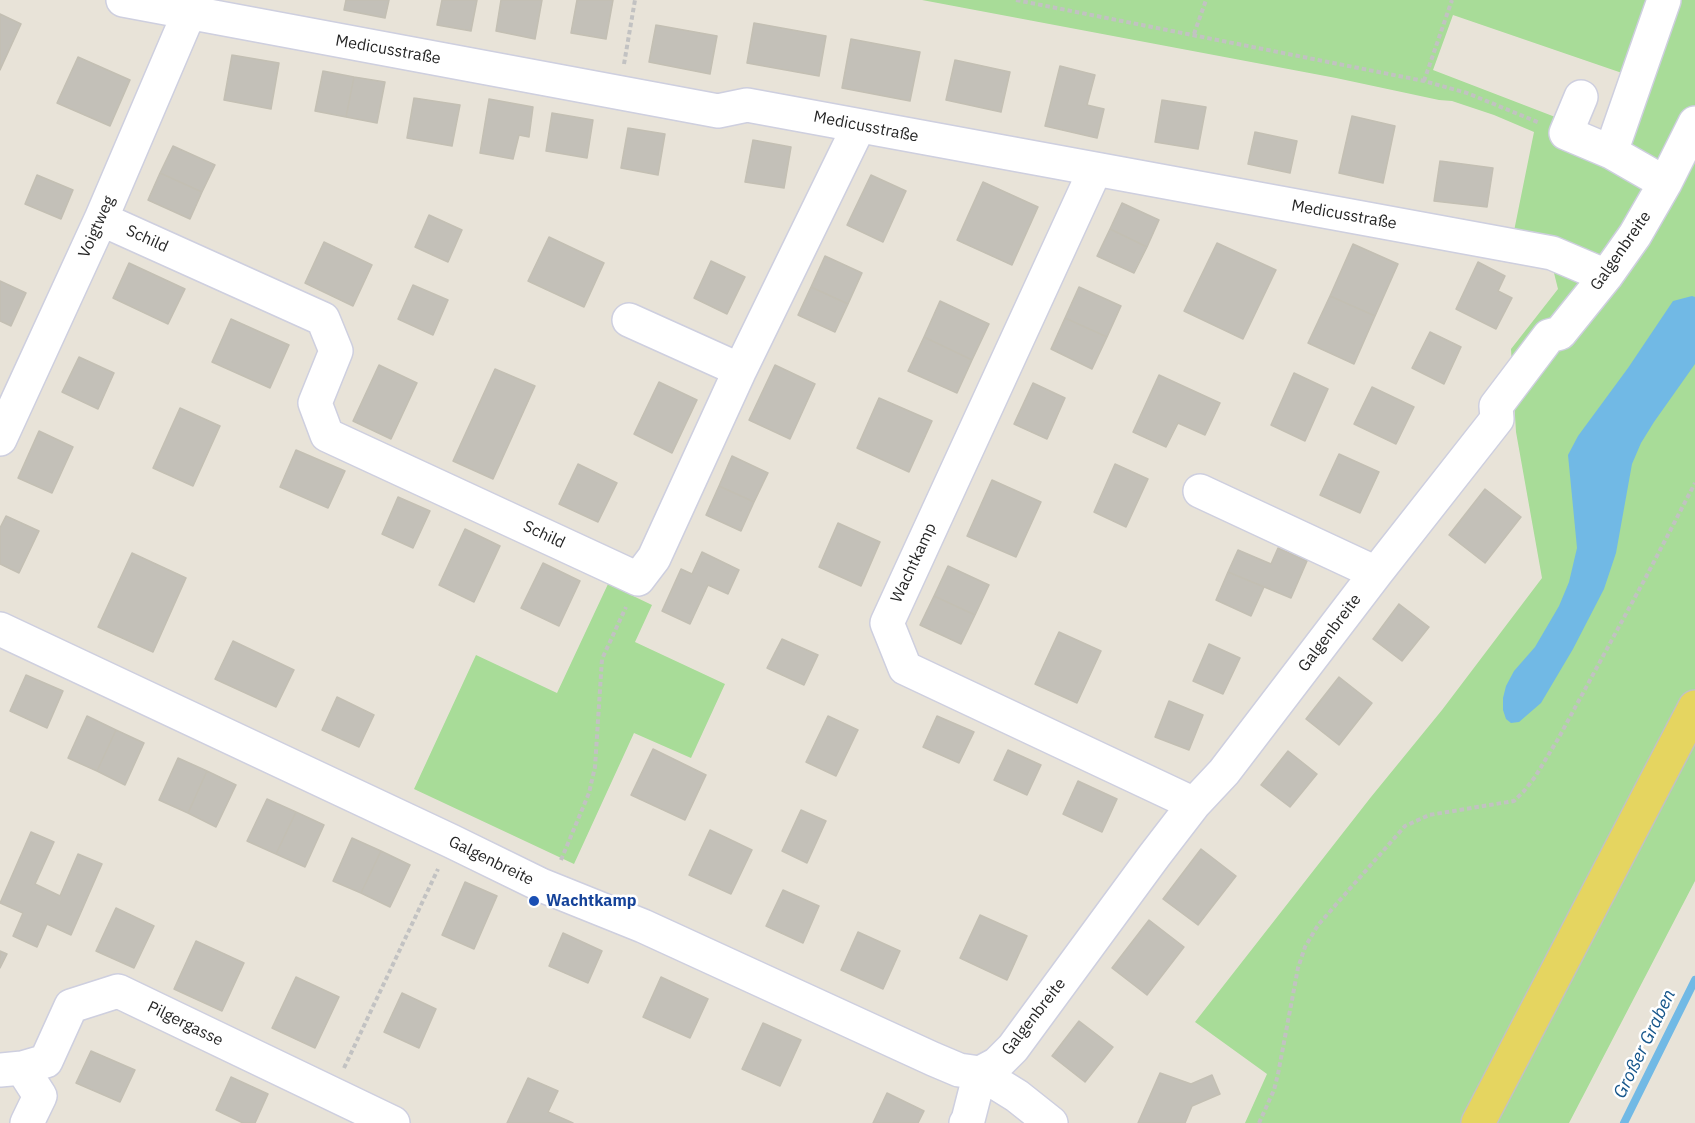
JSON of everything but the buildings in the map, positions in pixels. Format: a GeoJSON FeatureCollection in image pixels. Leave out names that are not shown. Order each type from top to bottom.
{"type":"FeatureCollection","features":[{"type":"Feature","properties":{"kind":"main road"},"geometry":{"type":"LineString","coordinates":[[1478,1123],[1695,707]]}},
{"type":"Feature","properties":{"kind":"street","name":"Medicusstraße"},"geometry":{"type":"LineString","coordinates":[[123,0],[718,111],[747,105],[1552,253],[1606,276]]}},
{"type":"Feature","properties":{"kind":"street"},"geometry":{"type":"LineString","coordinates":[[1611,152],[1664,0]]}},
{"type":"Feature","properties":{"kind":"street","name":"Voigtweg"},"geometry":{"type":"LineString","coordinates":[[0,439],[102,219],[189,13]]}},
{"type":"Feature","properties":{"kind":"street"},"geometry":{"type":"LineString","coordinates":[[1581,98],[1566,133],[1611,152],[1665,183]]}},
{"type":"Feature","properties":{"kind":"street","name":"Galgenbreite"},"geometry":{"type":"LineString","coordinates":[[0,629],[549,888],[643,926],[941,1063],[959,1070],[980,1072],[997,1064],[1013,1048],[1194,804],[1224,772],[1497,419],[1496,406],[1550,336],[1560,333],[1606,276],[1635,235],[1665,183],[1695,123]]}},
{"type":"Feature","properties":{"kind":"street"},"geometry":{"type":"LineString","coordinates":[[638,579],[654,558],[740,370],[859,126]]}},
{"type":"Feature","properties":{"kind":"street","name":"Wachtkamp"},"geometry":{"type":"LineString","coordinates":[[1095,170],[887,622],[905,668],[1194,804]]}},
{"type":"Feature","properties":{"kind":"street","name":"Schild"},"geometry":{"type":"LineString","coordinates":[[102,219],[323,319],[336,351],[315,403],[327,435],[638,579]]}},
{"type":"Feature","properties":{"kind":"street"},"geometry":{"type":"LineString","coordinates":[[629,320],[740,370]]}},
{"type":"Feature","properties":{"kind":"street"},"geometry":{"type":"LineString","coordinates":[[1200,491],[1376,573]]}},
{"type":"Feature","properties":{"kind":"street","name":"Pilgergasse"},"geometry":{"type":"LineString","coordinates":[[11,1069],[46,1061],[72,1006],[118,992],[340,1112],[393,1123]]}},
{"type":"Feature","properties":{"kind":"street"},"geometry":{"type":"LineString","coordinates":[[11,1069],[40,1096],[27,1123]]}},
{"type":"Feature","properties":{"kind":"street"},"geometry":{"type":"LineString","coordinates":[[966,1123],[980,1072],[1017,1096],[1052,1123]]}},
{"type":"Feature","properties":{"kind":"path"},"geometry":{"type":"LineString","coordinates":[[620,93],[635,0]]}},
{"type":"Feature","properties":{"kind":"path"},"geometry":{"type":"LineString","coordinates":[[1016,0],[1424,81],[1467,93],[1566,133]]}},
{"type":"Feature","properties":{"kind":"path"},"geometry":{"type":"LineString","coordinates":[[1194,34],[1206,0]]}},
{"type":"Feature","properties":{"kind":"path"},"geometry":{"type":"LineString","coordinates":[[1424,81],[1452,0]]}},
{"type":"Feature","properties":{"kind":"path"},"geometry":{"type":"LineString","coordinates":[[1259,1123],[1274,1090],[1298,968],[1305,947],[1318,925],[1405,826],[1429,815],[1514,801],[1524,791],[1558,739],[1695,483]]}},
{"type":"Feature","properties":{"kind":"path"},"geometry":{"type":"LineString","coordinates":[[549,888],[589,793],[595,767],[602,659],[638,579]]}},
{"type":"Feature","properties":{"kind":"path"},"geometry":{"type":"LineString","coordinates":[[340,1112],[339,1079],[451,841]]}},
{"type":"Feature","properties":{"kind":"green space"},"geometry":{"type":"Polygon","coordinates":[[[922,0],[1695,0],[1695,881],[1569,1123],[1245,1123],[1267,1074],[1195,1022],[1442,710],[1542,578],[1516,432],[1511,349],[1558,289],[1553,269],[1514,231],[1534,132],[1452,101],[922,0]],[[1453,15],[1433,70],[1602,135],[1622,73],[1453,15]]]}},
{"type":"Feature","properties":{"kind":"green space"},"geometry":{"type":"Polygon","coordinates":[[[608,584],[652,605],[635,642],[725,684],[691,758],[634,733],[574,864],[414,789],[476,655],[557,693],[608,584]]]}},
{"type":"Feature","properties":{"kind":"water"},"geometry":{"type":"Polygon","coordinates":[[[1695,297],[1695,364],[1654,422],[1632,464],[1616,553],[1604,589],[1573,649],[1541,703],[1519,722],[1511,723],[1506,719],[1503,710],[1506,686],[1514,671],[1535,647],[1559,606],[1569,582],[1577,548],[1568,455],[1578,436],[1673,301],[1695,297]]]}},
{"type":"Feature","properties":{"kind":"waterway","name":"Großer Graben"},"geometry":{"type":"LineString","coordinates":[[1624,1123],[1695,980]]}},
{"type":"Feature","properties":{"kind":"place","name":"Wachtkamp"},"geometry":{"type":"Point","coordinates":[534,901]}}]}
